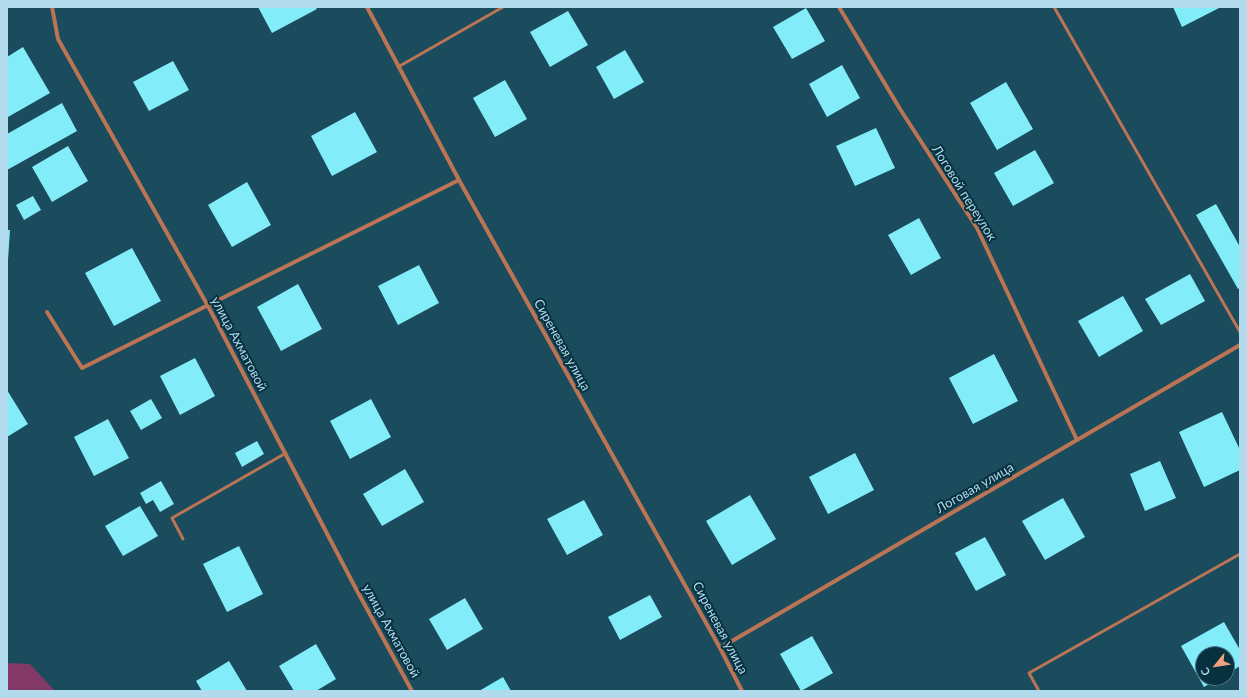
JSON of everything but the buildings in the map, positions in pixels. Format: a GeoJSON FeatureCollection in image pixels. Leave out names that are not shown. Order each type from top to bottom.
{"type":"FeatureCollection","features":[{"type":"Feature","properties":{"kind":"street","name":"улица Ахматовой"},"geometry":{"type":"LineString","coordinates":[[52,7],[58,39],[208,306],[355,587],[412,691]]}},
{"type":"Feature","properties":{"kind":"street","name":"Сиреневая улица"},"geometry":{"type":"LineString","coordinates":[[367,7],[459,180],[720,648],[742,691]]}},
{"type":"Feature","properties":{"kind":"street","name":"Логовой переулок"},"geometry":{"type":"LineString","coordinates":[[839,7],[900,109],[978,228],[1077,440]]}},
{"type":"Feature","properties":{"kind":"street"},"geometry":{"type":"LineString","coordinates":[[47,312],[82,368],[459,180]]}},
{"type":"Feature","properties":{"kind":"street","name":"Логовая улица"},"geometry":{"type":"LineString","coordinates":[[720,648],[1240,345]]}},
{"type":"Feature","properties":{"kind":"lane"},"geometry":{"type":"LineString","coordinates":[[398,67],[503,7]]}},
{"type":"Feature","properties":{"kind":"lane"},"geometry":{"type":"LineString","coordinates":[[1054,7],[1240,332]]}},
{"type":"Feature","properties":{"kind":"lane"},"geometry":{"type":"LineString","coordinates":[[183,539],[172,518],[286,453]]}},
{"type":"Feature","properties":{"kind":"lane"},"geometry":{"type":"LineString","coordinates":[[1039,691],[1029,673],[1240,554]]}},
{"type":"Feature","properties":{"kind":"shaded area"},"geometry":{"type":"Polygon","coordinates":[[[7,663],[30,664],[55,691],[7,691],[7,663]]]}}]}
